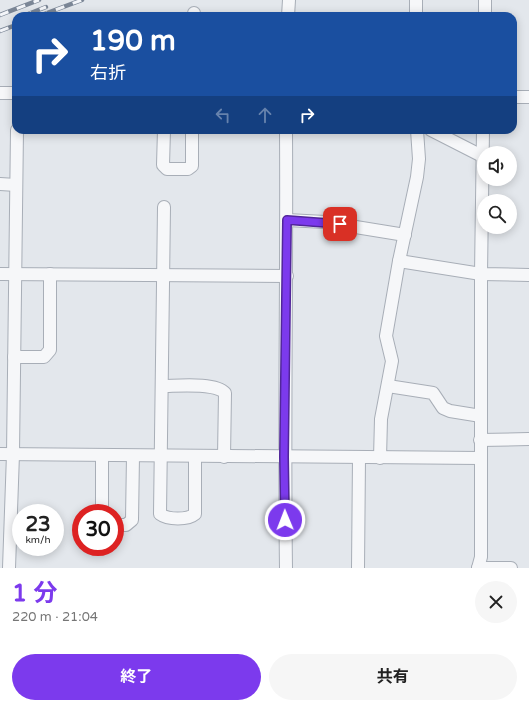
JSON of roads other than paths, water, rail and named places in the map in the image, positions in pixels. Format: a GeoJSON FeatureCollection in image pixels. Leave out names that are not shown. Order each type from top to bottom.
{"type":"FeatureCollection","features":[{"type":"Feature","properties":{"kind":"street"},"geometry":{"type":"LineString","coordinates":[[288,12],[289,0]]}},
{"type":"Feature","properties":{"kind":"street"},"geometry":{"type":"LineString","coordinates":[[416,0],[416,12]]}},
{"type":"Feature","properties":{"kind":"street"},"geometry":{"type":"LineString","coordinates":[[485,12],[486,0]]}},
{"type":"Feature","properties":{"kind":"street"},"geometry":{"type":"LineString","coordinates":[[0,93],[12,93]]}},
{"type":"Feature","properties":{"kind":"street"},"geometry":{"type":"LineString","coordinates":[[517,97],[529,97]]}},
{"type":"Feature","properties":{"kind":"street"},"geometry":{"type":"LineString","coordinates":[[9,568],[13,454],[17,134]]}},
{"type":"Feature","properties":{"kind":"street"},"geometry":{"type":"LineString","coordinates":[[164,134],[163,165],[167,169],[174,169],[188,168],[192,166],[192,134]]}},
{"type":"Feature","properties":{"kind":"street"},"geometry":{"type":"LineString","coordinates":[[286,134],[287,276],[284,457],[286,568]]}},
{"type":"Feature","properties":{"kind":"street"},"geometry":{"type":"LineString","coordinates":[[380,458],[381,419],[392,361],[386,336],[399,261],[417,177],[417,134]]}},
{"type":"Feature","properties":{"kind":"street"},"geometry":{"type":"LineString","coordinates":[[439,134],[477,153]]}},
{"type":"Feature","properties":{"kind":"street"},"geometry":{"type":"LineString","coordinates":[[482,146],[483,134]]}},
{"type":"Feature","properties":{"kind":"street"},"geometry":{"type":"LineString","coordinates":[[0,184],[16,184]]}},
{"type":"Feature","properties":{"kind":"street"},"geometry":{"type":"LineString","coordinates":[[482,186],[480,440],[481,557],[478,568],[511,568]]}},
{"type":"Feature","properties":{"kind":"street"},"geometry":{"type":"LineString","coordinates":[[164,207],[162,456],[160,514],[164,518],[191,517],[195,514],[195,457]]}},
{"type":"Feature","properties":{"kind":"street"},"geometry":{"type":"LineString","coordinates":[[287,220],[325,222],[405,235]]}},
{"type":"Feature","properties":{"kind":"street"},"geometry":{"type":"LineString","coordinates":[[399,261],[481,274],[529,275]]}},
{"type":"Feature","properties":{"kind":"street"},"geometry":{"type":"LineString","coordinates":[[0,274],[287,276]]}},
{"type":"Feature","properties":{"kind":"street"},"geometry":{"type":"LineString","coordinates":[[14,357],[44,357],[50,350],[50,274]]}},
{"type":"Feature","properties":{"kind":"street"},"geometry":{"type":"LineString","coordinates":[[162,386],[213,387],[221,389],[225,393],[224,457]]}},
{"type":"Feature","properties":{"kind":"street"},"geometry":{"type":"LineString","coordinates":[[388,386],[424,391],[433,394],[443,408],[450,411],[481,416]]}},
{"type":"Feature","properties":{"kind":"street"},"geometry":{"type":"LineString","coordinates":[[480,440],[529,439]]}},
{"type":"Feature","properties":{"kind":"street"},"geometry":{"type":"LineString","coordinates":[[0,454],[195,457],[480,458]]}},
{"type":"Feature","properties":{"kind":"street"},"geometry":{"type":"LineString","coordinates":[[102,456],[102,504]]}},
{"type":"Feature","properties":{"kind":"street"},"geometry":{"type":"LineString","coordinates":[[124,525],[132,520],[133,456]]}},
{"type":"Feature","properties":{"kind":"street"},"geometry":{"type":"LineString","coordinates":[[358,568],[359,458]]}},
{"type":"Feature","properties":{"kind":"railway"},"geometry":{"type":"LineString","coordinates":[[0,15],[39,0]]}},
{"type":"Feature","properties":{"kind":"railway"},"geometry":{"type":"LineString","coordinates":[[50,12],[82,0]]}},
{"type":"Feature","properties":{"kind":"railway"},"geometry":{"type":"LineString","coordinates":[[33,12],[46,7]]}},
{"type":"Feature","properties":{"kind":"railway"},"geometry":{"type":"LineString","coordinates":[[0,31],[12,26]]}}]}
